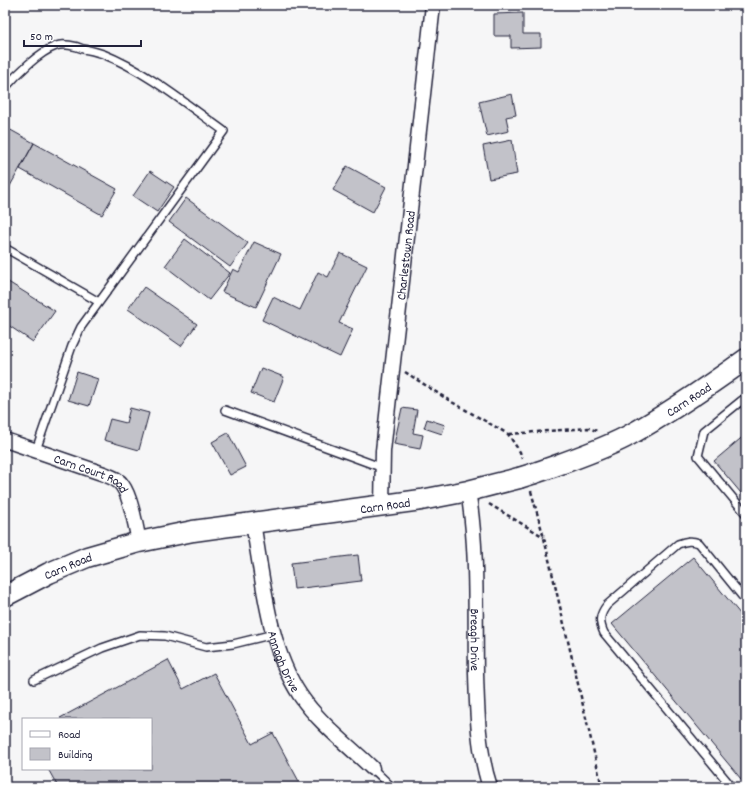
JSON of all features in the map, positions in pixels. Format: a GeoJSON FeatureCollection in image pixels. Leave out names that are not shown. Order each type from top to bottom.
{"type":"FeatureCollection","features":[{"type":"Feature","properties":{"kind":"main road","name":"Carn Road"},"geometry":{"type":"LineString","coordinates":[[5,596],[49,573],[81,560],[139,542],[193,531],[382,506],[468,491],[569,461],[625,437],[703,391],[746,359]]}},
{"type":"Feature","properties":{"kind":"street","name":"Charlestown Road"},"geometry":{"type":"LineString","coordinates":[[382,506],[383,451],[433,5]]}},
{"type":"Feature","properties":{"kind":"street","name":"Carn Court Road"},"geometry":{"type":"LineString","coordinates":[[5,440],[114,478],[121,484],[128,496],[139,542]]}},
{"type":"Feature","properties":{"kind":"street","name":"Breagh Drive"},"geometry":{"type":"LineString","coordinates":[[468,491],[473,533],[478,727],[486,774],[490,787]]}},
{"type":"Feature","properties":{"kind":"street","name":"Annagh Drive"},"geometry":{"type":"LineString","coordinates":[[253,523],[276,645],[286,670],[300,695],[318,717],[372,768]]}},
{"type":"Feature","properties":{"kind":"lane"},"geometry":{"type":"LineString","coordinates":[[5,88],[17,74],[44,52],[57,45],[75,46],[104,54],[127,66],[155,82],[224,130],[81,327],[72,346],[36,450]]}},
{"type":"Feature","properties":{"kind":"lane"},"geometry":{"type":"LineString","coordinates":[[5,248],[99,302]]}},
{"type":"Feature","properties":{"kind":"lane"},"geometry":{"type":"LineString","coordinates":[[746,397],[704,431],[698,456],[746,514]]}},
{"type":"Feature","properties":{"kind":"lane"},"geometry":{"type":"LineString","coordinates":[[225,410],[382,468]]}},
{"type":"Feature","properties":{"kind":"lane"},"geometry":{"type":"LineString","coordinates":[[732,787],[604,633],[600,618],[601,612],[607,605],[678,544],[685,541],[699,543],[746,601]]}},
{"type":"Feature","properties":{"kind":"lane"},"geometry":{"type":"LineString","coordinates":[[34,680],[102,648],[140,635],[165,636],[206,647],[233,644],[274,634]]}},
{"type":"Feature","properties":{"kind":"lane"},"geometry":{"type":"LineString","coordinates":[[372,768],[392,787]]}},
{"type":"Feature","properties":{"kind":"path"},"geometry":{"type":"LineString","coordinates":[[393,365],[450,401],[508,434],[520,452],[544,538],[602,787]]}},
{"type":"Feature","properties":{"kind":"path"},"geometry":{"type":"LineString","coordinates":[[508,434],[588,428],[625,437]]}},
{"type":"Feature","properties":{"kind":"path"},"geometry":{"type":"LineString","coordinates":[[468,491],[544,538]]}},
{"type":"Feature","properties":{"kind":"building"},"geometry":{"type":"Polygon","coordinates":[[[523,13],[523,34],[541,34],[541,47],[511,48],[511,36],[494,36],[494,14],[523,13]]]}},
{"type":"Feature","properties":{"kind":"building"},"geometry":{"type":"Polygon","coordinates":[[[512,94],[516,115],[506,117],[509,131],[487,136],[479,102],[512,94]]]}},
{"type":"Feature","properties":{"kind":"building"},"geometry":{"type":"Polygon","coordinates":[[[7,128],[34,143],[5,195],[5,131],[7,128]]]}},
{"type":"Feature","properties":{"kind":"building"},"geometry":{"type":"Polygon","coordinates":[[[512,140],[517,174],[489,179],[483,146],[512,140]]]}},
{"type":"Feature","properties":{"kind":"building"},"geometry":{"type":"Polygon","coordinates":[[[34,143],[117,189],[102,215],[20,169],[34,143]]]}},
{"type":"Feature","properties":{"kind":"building"},"geometry":{"type":"Polygon","coordinates":[[[347,166],[386,187],[373,212],[333,190],[347,166]]]}},
{"type":"Feature","properties":{"kind":"building"},"geometry":{"type":"Polygon","coordinates":[[[150,171],[174,187],[157,212],[133,196],[150,171]]]}},
{"type":"Feature","properties":{"kind":"building"},"geometry":{"type":"Polygon","coordinates":[[[186,198],[248,243],[230,267],[169,222],[186,198]]]}},
{"type":"Feature","properties":{"kind":"building"},"geometry":{"type":"Polygon","coordinates":[[[185,239],[230,273],[209,300],[165,266],[185,239]]]}},
{"type":"Feature","properties":{"kind":"building"},"geometry":{"type":"Polygon","coordinates":[[[254,242],[281,254],[256,307],[222,292],[233,269],[239,272],[254,242]]]}},
{"type":"Feature","properties":{"kind":"building"},"geometry":{"type":"Polygon","coordinates":[[[340,253],[367,266],[339,323],[353,329],[340,357],[262,320],[273,297],[300,310],[318,272],[328,277],[340,253]]]}},
{"type":"Feature","properties":{"kind":"building"},"geometry":{"type":"Polygon","coordinates":[[[5,280],[55,311],[33,342],[5,323],[5,280]]]}},
{"type":"Feature","properties":{"kind":"building"},"geometry":{"type":"Polygon","coordinates":[[[144,287],[197,324],[181,346],[128,309],[144,287]]]}},
{"type":"Feature","properties":{"kind":"building"},"geometry":{"type":"Polygon","coordinates":[[[261,368],[284,377],[274,402],[251,393],[261,368]]]}},
{"type":"Feature","properties":{"kind":"building"},"geometry":{"type":"Polygon","coordinates":[[[77,372],[98,379],[89,406],[68,400],[77,372]]]}},
{"type":"Feature","properties":{"kind":"building"},"geometry":{"type":"Polygon","coordinates":[[[130,408],[149,413],[139,450],[104,440],[110,419],[126,423],[130,408]]]}},
{"type":"Feature","properties":{"kind":"building"},"geometry":{"type":"Polygon","coordinates":[[[402,408],[417,410],[413,433],[423,435],[420,449],[394,444],[402,408]]]}},
{"type":"Feature","properties":{"kind":"building"},"geometry":{"type":"Polygon","coordinates":[[[427,419],[445,425],[442,434],[424,428],[427,419]]]}},
{"type":"Feature","properties":{"kind":"building"},"geometry":{"type":"Polygon","coordinates":[[[228,433],[246,467],[230,475],[212,442],[228,433]]]}},
{"type":"Feature","properties":{"kind":"building"},"geometry":{"type":"Polygon","coordinates":[[[746,434],[746,499],[714,461],[746,434]]]}},
{"type":"Feature","properties":{"kind":"building"},"geometry":{"type":"Polygon","coordinates":[[[358,555],[361,581],[294,589],[291,563],[358,555]]]}},
{"type":"Feature","properties":{"kind":"building"},"geometry":{"type":"Polygon","coordinates":[[[693,557],[746,621],[746,785],[612,624],[693,557]]]}},
{"type":"Feature","properties":{"kind":"building"},"geometry":{"type":"Polygon","coordinates":[[[168,660],[183,689],[214,673],[252,744],[273,733],[302,787],[58,787],[49,770],[152,770],[152,718],[60,718],[168,660]]]}}]}
